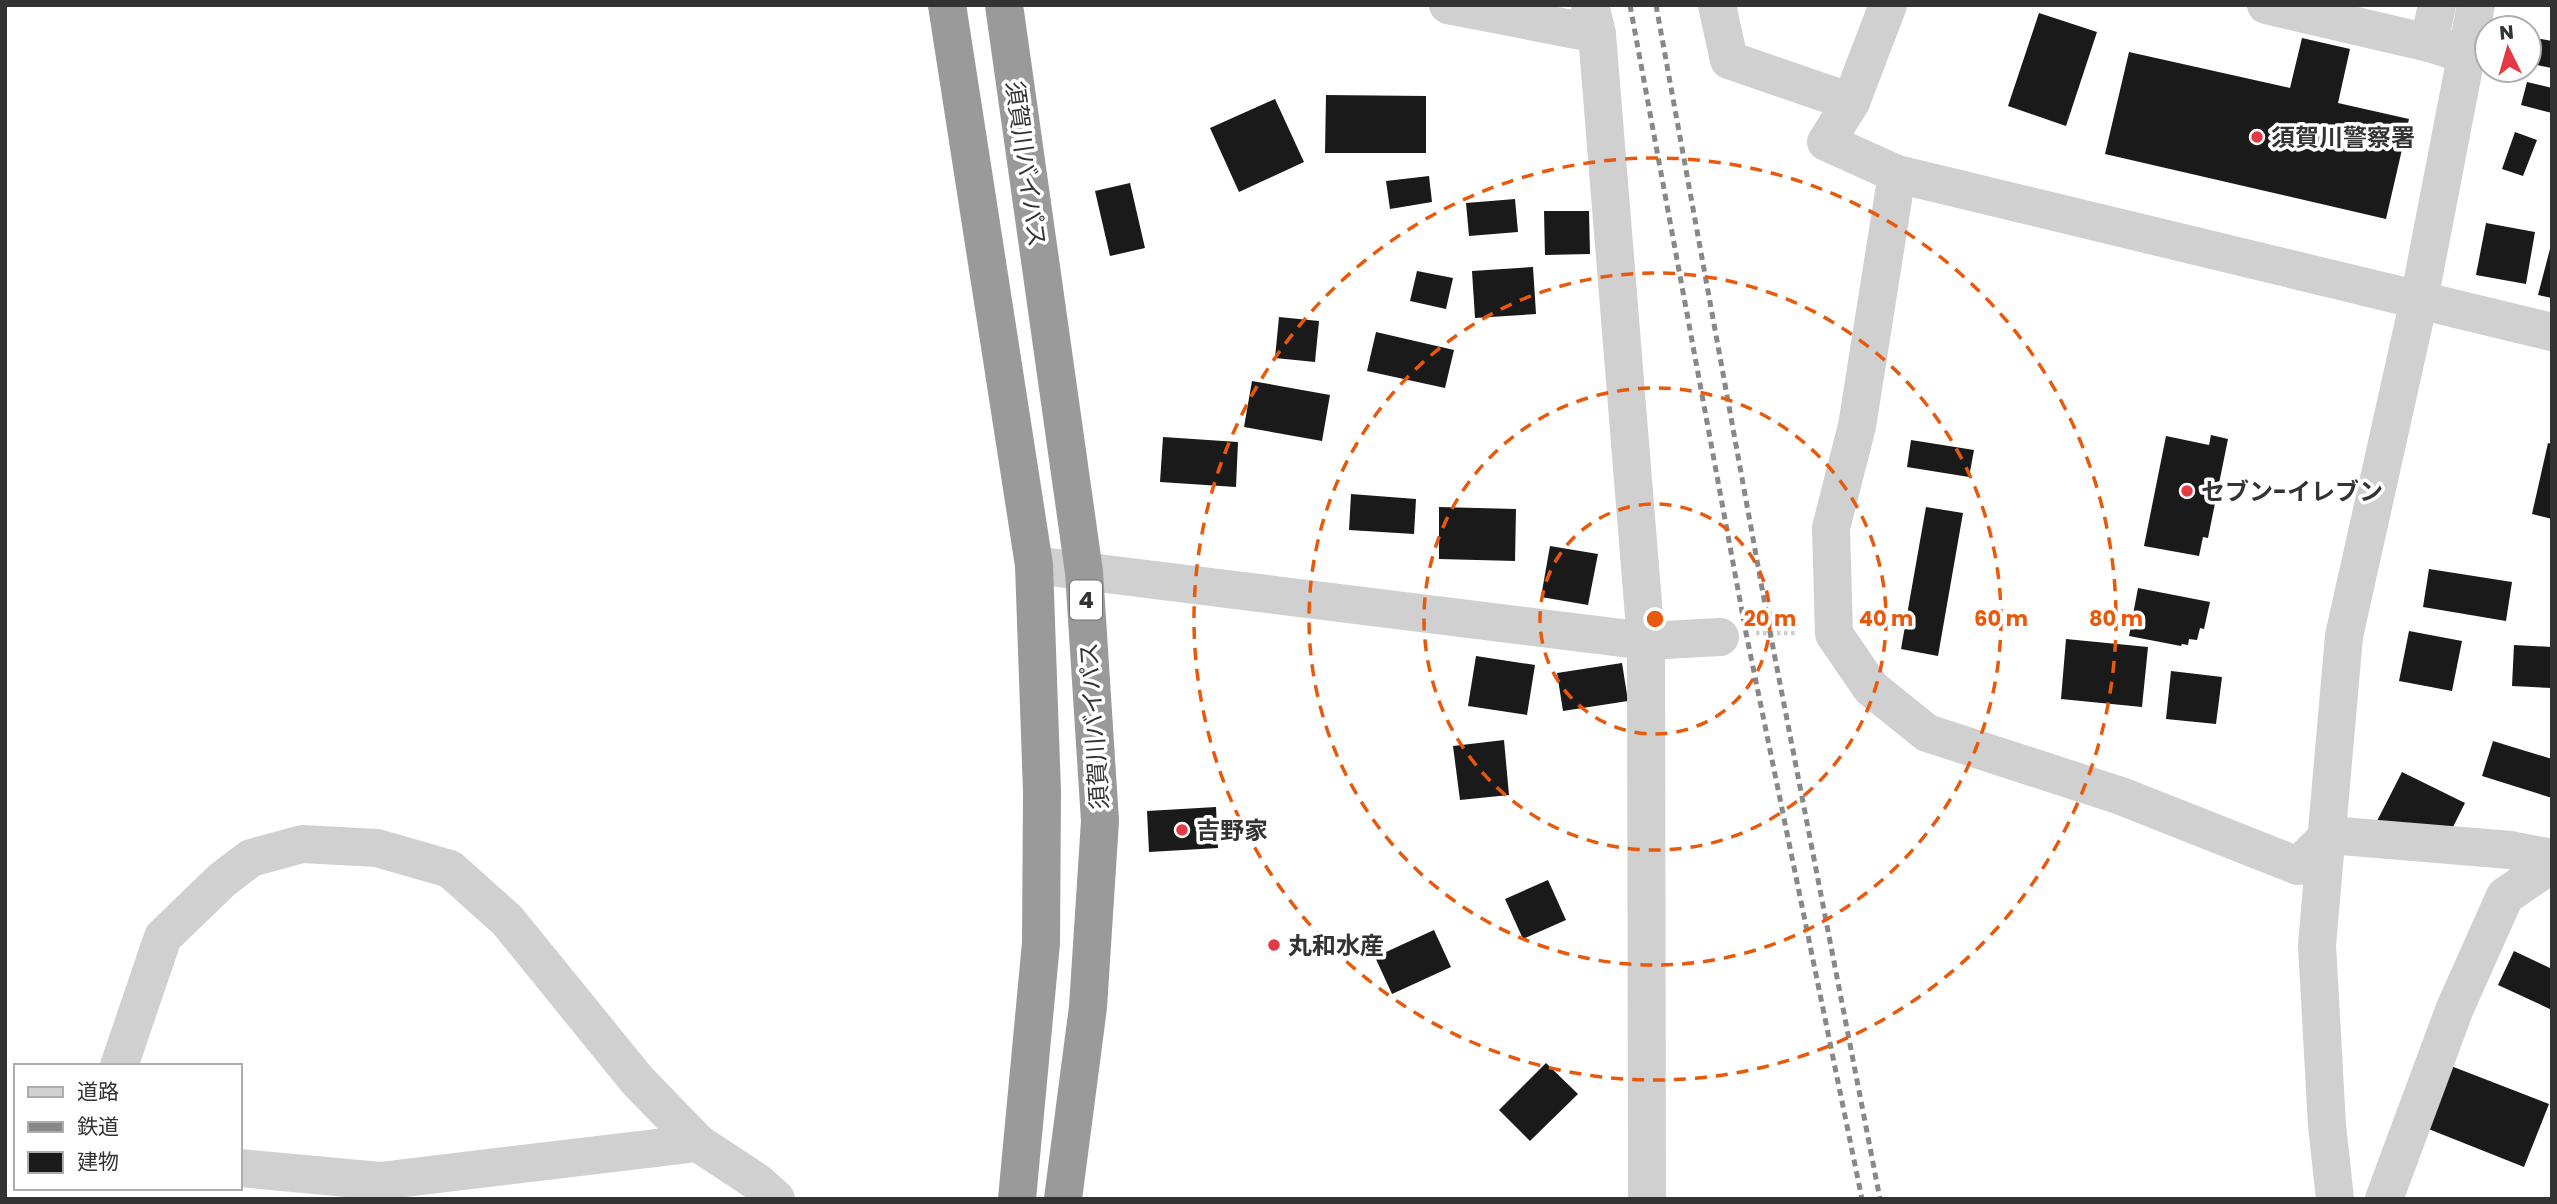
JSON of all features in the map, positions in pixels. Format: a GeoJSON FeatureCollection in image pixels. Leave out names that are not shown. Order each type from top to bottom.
{"type":"FeatureCollection","features":[{"type":"Feature","properties":{"kind":"highway","name":"4"},"geometry":{"type":"LineString","coordinates":[[947,5],[1034,565],[1042,792],[1041,943],[1017,1199]]}},
{"type":"Feature","properties":{"kind":"highway","name":"須賀川バイパス"},"geometry":{"type":"LineString","coordinates":[[1003,5],[1084,572],[1100,821],[1088,1007],[1063,1199]]}},
{"type":"Feature","properties":{"kind":"street"},"geometry":{"type":"LineString","coordinates":[[1448,5],[1594,20],[1646,641],[1647,1199]]}},
{"type":"Feature","properties":{"kind":"street"},"geometry":{"type":"LineString","coordinates":[[1717,5],[1728,60],[1851,102]]}},
{"type":"Feature","properties":{"kind":"street"},"geometry":{"type":"LineString","coordinates":[[1888,5],[1851,102],[1826,142],[1897,174],[2552,332]]}},
{"type":"Feature","properties":{"kind":"street"},"geometry":{"type":"LineString","coordinates":[[2266,5],[2349,15],[2467,55]]}},
{"type":"Feature","properties":{"kind":"street"},"geometry":{"type":"LineString","coordinates":[[2429,43],[2437,5]]}},
{"type":"Feature","properties":{"kind":"street"},"geometry":{"type":"LineString","coordinates":[[2335,1199],[2327,1125],[2317,945],[2329,835],[2344,636],[2419,300],[2476,5]]}},
{"type":"Feature","properties":{"kind":"street"},"geometry":{"type":"LineString","coordinates":[[1897,174],[1857,426],[1831,528],[1834,634],[1871,688],[1927,733],[2120,796],[2298,866],[2329,835],[2510,850],[2552,861]]}},
{"type":"Feature","properties":{"kind":"street"},"geometry":{"type":"LineString","coordinates":[[1034,565],[1646,641],[1720,637]]}},
{"type":"Feature","properties":{"kind":"street"},"geometry":{"type":"LineString","coordinates":[[120,1064],[163,937],[222,880],[251,858],[302,844],[377,848],[450,869],[507,920],[637,1080],[698,1143],[757,1182],[776,1199]]}},
{"type":"Feature","properties":{"kind":"street"},"geometry":{"type":"LineString","coordinates":[[2384,1199],[2455,1008],[2505,896],[2552,861]]}},
{"type":"Feature","properties":{"kind":"street"},"geometry":{"type":"LineString","coordinates":[[242,1168],[380,1181],[698,1143]]}},
{"type":"Feature","properties":{"kind":"path"},"geometry":{"type":"LineString","coordinates":[[1720,637],[1770,632],[1834,634]]}},
{"type":"Feature","properties":{"kind":"building"},"geometry":{"type":"Polygon","coordinates":[[[2039,13],[2097,32],[2066,126],[2008,106],[2039,13]]]}},
{"type":"Feature","properties":{"kind":"building","name":"須賀川警察署"},"geometry":{"type":"Polygon","coordinates":[[[2302,38],[2350,49],[2338,103],[2409,119],[2386,219],[2105,154],[2129,52],[2290,88],[2302,38]]]}},
{"type":"Feature","properties":{"kind":"building"},"geometry":{"type":"Polygon","coordinates":[[[2543,39],[2552,41],[2552,68],[2543,66],[2543,39]]]}},
{"type":"Feature","properties":{"kind":"building"},"geometry":{"type":"Polygon","coordinates":[[[2526,84],[2552,88],[2552,113],[2521,105],[2526,84]]]}},
{"type":"Feature","properties":{"kind":"building"},"geometry":{"type":"Polygon","coordinates":[[[1326,95],[1426,96],[1426,153],[1325,153],[1326,95]]]}},
{"type":"Feature","properties":{"kind":"building"},"geometry":{"type":"Polygon","coordinates":[[[1275,99],[1304,162],[1239,192],[1210,128],[1275,99]]]}},
{"type":"Feature","properties":{"kind":"building"},"geometry":{"type":"Polygon","coordinates":[[[2515,132],[2537,140],[2523,176],[2502,169],[2515,132]]]}},
{"type":"Feature","properties":{"kind":"building"},"geometry":{"type":"Polygon","coordinates":[[[1429,176],[1432,202],[1390,209],[1386,181],[1429,176]]]}},
{"type":"Feature","properties":{"kind":"building"},"geometry":{"type":"Polygon","coordinates":[[[1130,183],[1145,248],[1110,256],[1095,191],[1130,183]]]}},
{"type":"Feature","properties":{"kind":"building"},"geometry":{"type":"Polygon","coordinates":[[[1515,199],[1518,232],[1469,236],[1466,203],[1515,199]]]}},
{"type":"Feature","properties":{"kind":"building"},"geometry":{"type":"Polygon","coordinates":[[[1544,211],[1589,211],[1590,254],[1545,255],[1544,211]]]}},
{"type":"Feature","properties":{"kind":"building"},"geometry":{"type":"Polygon","coordinates":[[[2486,223],[2535,232],[2526,284],[2476,275],[2486,223]]]}},
{"type":"Feature","properties":{"kind":"building"},"geometry":{"type":"Polygon","coordinates":[[[2552,245],[2552,298],[2538,295],[2552,245]]]}},
{"type":"Feature","properties":{"kind":"building"},"geometry":{"type":"Polygon","coordinates":[[[1533,267],[1536,314],[1475,318],[1472,271],[1533,267]]]}},
{"type":"Feature","properties":{"kind":"building"},"geometry":{"type":"Polygon","coordinates":[[[1417,271],[1453,278],[1446,309],[1410,301],[1417,271]]]}},
{"type":"Feature","properties":{"kind":"building"},"geometry":{"type":"Polygon","coordinates":[[[1279,317],[1319,321],[1315,362],[1275,358],[1279,317]]]}},
{"type":"Feature","properties":{"kind":"building"},"geometry":{"type":"Polygon","coordinates":[[[1376,332],[1454,350],[1445,388],[1367,371],[1376,332]]]}},
{"type":"Feature","properties":{"kind":"building"},"geometry":{"type":"Polygon","coordinates":[[[1252,381],[1330,395],[1322,441],[1244,427],[1252,381]]]}},
{"type":"Feature","properties":{"kind":"building","name":"セブン-イレブン"},"geometry":{"type":"Polygon","coordinates":[[[2211,435],[2228,439],[2208,538],[2203,537],[2199,556],[2144,546],[2166,436],[2209,445],[2211,435]]]}},
{"type":"Feature","properties":{"kind":"building"},"geometry":{"type":"Polygon","coordinates":[[[1163,437],[1238,442],[1236,487],[1160,482],[1163,437]]]}},
{"type":"Feature","properties":{"kind":"building"},"geometry":{"type":"Polygon","coordinates":[[[1911,440],[1974,450],[1969,477],[1907,467],[1911,440]]]}},
{"type":"Feature","properties":{"kind":"building"},"geometry":{"type":"Polygon","coordinates":[[[2548,443],[2552,444],[2552,519],[2532,514],[2548,443]]]}},
{"type":"Feature","properties":{"kind":"building"},"geometry":{"type":"Polygon","coordinates":[[[1351,494],[1416,499],[1414,534],[1349,530],[1351,494]]]}},
{"type":"Feature","properties":{"kind":"building"},"geometry":{"type":"Polygon","coordinates":[[[1439,507],[1516,509],[1515,561],[1439,559],[1439,507]]]}},
{"type":"Feature","properties":{"kind":"building"},"geometry":{"type":"Polygon","coordinates":[[[1926,507],[1963,513],[1938,656],[1901,649],[1926,507]]]}},
{"type":"Feature","properties":{"kind":"building"},"geometry":{"type":"Polygon","coordinates":[[[1550,546],[1598,554],[1588,605],[1541,597],[1550,546]]]}},
{"type":"Feature","properties":{"kind":"building"},"geometry":{"type":"Polygon","coordinates":[[[2429,569],[2512,582],[2506,621],[2423,607],[2429,569]]]}},
{"type":"Feature","properties":{"kind":"building"},"geometry":{"type":"Polygon","coordinates":[[[2138,588],[2210,602],[2204,629],[2200,628],[2197,640],[2189,639],[2188,645],[2181,646],[2129,636],[2138,588]]]}},
{"type":"Feature","properties":{"kind":"building"},"geometry":{"type":"Polygon","coordinates":[[[2409,631],[2462,641],[2452,691],[2399,681],[2409,631]]]}},
{"type":"Feature","properties":{"kind":"building"},"geometry":{"type":"Polygon","coordinates":[[[2066,639],[2148,647],[2142,707],[2061,699],[2066,639]]]}},
{"type":"Feature","properties":{"kind":"building"},"geometry":{"type":"Polygon","coordinates":[[[2514,645],[2552,647],[2552,688],[2512,686],[2514,645]]]}},
{"type":"Feature","properties":{"kind":"building"},"geometry":{"type":"Polygon","coordinates":[[[1476,656],[1535,665],[1527,715],[1468,706],[1476,656]]]}},
{"type":"Feature","properties":{"kind":"building"},"geometry":{"type":"Polygon","coordinates":[[[1622,663],[1628,701],[1563,711],[1557,673],[1622,663]]]}},
{"type":"Feature","properties":{"kind":"building"},"geometry":{"type":"Polygon","coordinates":[[[2171,671],[2222,677],[2216,724],[2166,719],[2171,671]]]}},
{"type":"Feature","properties":{"kind":"building"},"geometry":{"type":"Polygon","coordinates":[[[1504,740],[1509,795],[1460,800],[1453,746],[1504,740]]]}},
{"type":"Feature","properties":{"kind":"building"},"geometry":{"type":"Polygon","coordinates":[[[2493,741],[2552,759],[2552,798],[2482,776],[2493,741]]]}},
{"type":"Feature","properties":{"kind":"building"},"geometry":{"type":"Polygon","coordinates":[[[2402,772],[2465,803],[2440,853],[2377,821],[2402,772]]]}},
{"type":"Feature","properties":{"kind":"building","name":"吉野家"},"geometry":{"type":"Polygon","coordinates":[[[1216,807],[1218,848],[1149,852],[1147,811],[1216,807]]]}},
{"type":"Feature","properties":{"kind":"building"},"geometry":{"type":"Polygon","coordinates":[[[1548,880],[1566,920],[1523,939],[1505,899],[1548,880]]]}},
{"type":"Feature","properties":{"kind":"building"},"geometry":{"type":"Polygon","coordinates":[[[1434,930],[1451,967],[1392,994],[1375,957],[1434,930]]]}},
{"type":"Feature","properties":{"kind":"building"},"geometry":{"type":"Polygon","coordinates":[[[2514,951],[2552,969],[2552,1010],[2498,985],[2514,951]]]}},
{"type":"Feature","properties":{"kind":"building"},"geometry":{"type":"Polygon","coordinates":[[[1546,1063],[1578,1094],[1530,1141],[1499,1110],[1546,1063]]]}},
{"type":"Feature","properties":{"kind":"building"},"geometry":{"type":"Polygon","coordinates":[[[2451,1066],[2549,1104],[2524,1167],[2426,1128],[2451,1066]]]}},
{"type":"Feature","properties":{"kind":"railway"},"geometry":{"type":"LineString","coordinates":[[1630,5],[1746,633],[1862,1199]]}},
{"type":"Feature","properties":{"kind":"railway"},"geometry":{"type":"LineString","coordinates":[[1656,5],[1770,632],[1880,1199]]}},
{"type":"Feature","properties":{"kind":"place","name":"須賀川警察署"},"geometry":{"type":"Point","coordinates":[2257,137]}},
{"type":"Feature","properties":{"kind":"place","name":"セブン-イレブン"},"geometry":{"type":"Point","coordinates":[2187,491]}},
{"type":"Feature","properties":{"kind":"place","name":"吉野家"},"geometry":{"type":"Point","coordinates":[1182,830]}},
{"type":"Feature","properties":{"kind":"place","name":"丸和水産"},"geometry":{"type":"Point","coordinates":[1274,945]}}]}
